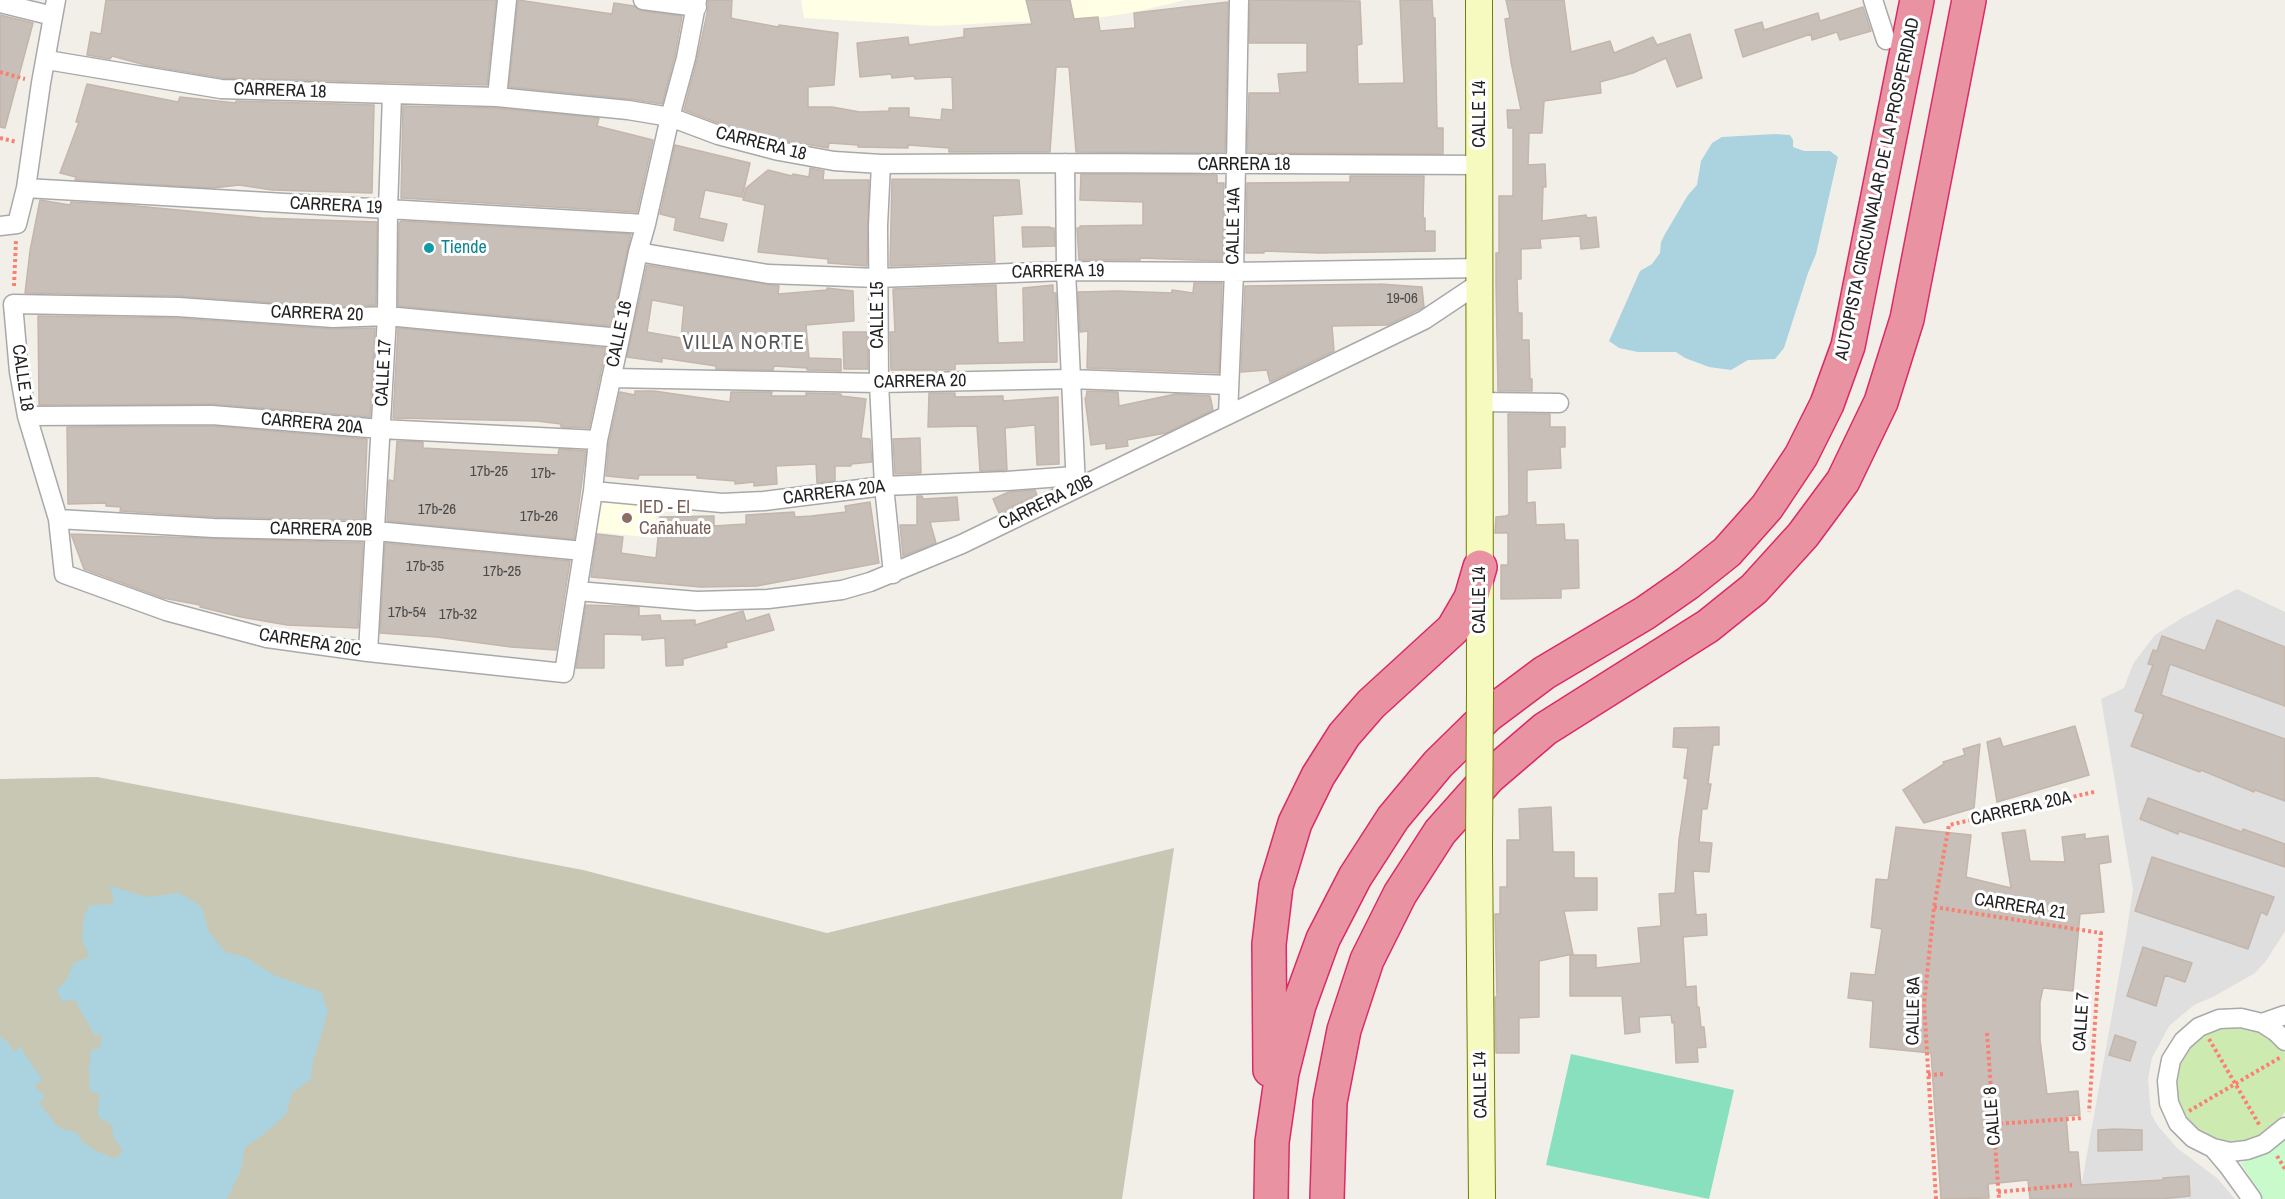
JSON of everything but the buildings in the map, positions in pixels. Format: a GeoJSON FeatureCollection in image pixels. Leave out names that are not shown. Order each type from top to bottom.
{"type":"FeatureCollection","features":[{"type":"Feature","properties":{"kind":"highway","name":"AUTOPISTA CIRCUNVALAR DE LA PROSPERIDAD"},"geometry":{"type":"LineString","coordinates":[[1271,1199],[1272,1142],[1280,1084],[1299,1005],[1323,939],[1355,877],[1393,818],[1438,764],[1488,715],[1544,673],[1645,613],[1727,552],[1767,507],[1801,456],[1827,404],[1848,346],[1917,0]]}},
{"type":"Feature","properties":{"kind":"highway"},"geometry":{"type":"LineString","coordinates":[[1327,1199],[1330,1102],[1344,1030],[1372,950],[1400,894],[1440,832],[1489,777],[1545,729],[1708,626],[1754,589],[1803,535],[1843,481],[1881,402],[1907,319],[1969,0]]}},
{"type":"Feature","properties":{"kind":"highway"},"geometry":{"type":"LineString","coordinates":[[1271,1199],[1269,944],[1276,886],[1295,823],[1318,776],[1344,735],[1371,704],[1440,643],[1458,622],[1472,598],[1480,567]]}},
{"type":"Feature","properties":{"kind":"street"},"geometry":{"type":"LineString","coordinates":[[497,97],[507,0]]}},
{"type":"Feature","properties":{"kind":"street"},"geometry":{"type":"LineString","coordinates":[[643,0],[697,4]]}},
{"type":"Feature","properties":{"kind":"street","name":"CALLE 14A"},"geometry":{"type":"LineString","coordinates":[[1228,415],[1234,272],[1239,0]]}},
{"type":"Feature","properties":{"kind":"street","name":"CALLE 14"},"geometry":{"type":"LineString","coordinates":[[1479,0],[1481,275],[1479,848],[1482,1199]]}},
{"type":"Feature","properties":{"kind":"street"},"geometry":{"type":"LineString","coordinates":[[1873,0],[1886,40]]}},
{"type":"Feature","properties":{"kind":"street"},"geometry":{"type":"LineString","coordinates":[[0,3],[55,8],[26,188],[9,225]]}},
{"type":"Feature","properties":{"kind":"street","name":"CALLE 16"},"geometry":{"type":"LineString","coordinates":[[564,673],[593,491],[598,440],[638,252],[697,4]]}},
{"type":"Feature","properties":{"kind":"street","name":"CARRERA 18"},"geometry":{"type":"LineString","coordinates":[[47,60],[221,89],[497,97],[628,110],[670,117],[718,135],[778,151],[834,161],[881,164],[1480,165]]}},
{"type":"Feature","properties":{"kind":"street","name":"CALLE 17"},"geometry":{"type":"LineString","coordinates":[[368,652],[387,315],[392,95]]}},
{"type":"Feature","properties":{"kind":"street"},"geometry":{"type":"LineString","coordinates":[[1065,163],[1066,271],[1076,482]]}},
{"type":"Feature","properties":{"kind":"street","name":"CALLE 15"},"geometry":{"type":"LineString","coordinates":[[881,164],[878,226],[879,382],[884,486],[893,574]]}},
{"type":"Feature","properties":{"kind":"street","name":"CARRERA 19"},"geometry":{"type":"LineString","coordinates":[[26,188],[646,224]]}},
{"type":"Feature","properties":{"kind":"street","name":"CARRERA 19"},"geometry":{"type":"LineString","coordinates":[[638,252],[768,274],[878,278],[1066,271],[1481,275]]}},
{"type":"Feature","properties":{"kind":"street","name":"CARRERA 20B"},"geometry":{"type":"LineString","coordinates":[[577,591],[697,601],[768,599],[842,590],[893,574],[962,544],[1076,482],[1228,415],[1424,320],[1481,275]]}},
{"type":"Feature","properties":{"kind":"street","name":"CARRERA 20"},"geometry":{"type":"LineString","coordinates":[[12,304],[178,307],[333,318],[387,315],[538,332],[620,338]]}},
{"type":"Feature","properties":{"kind":"street","name":"CALLE 18"},"geometry":{"type":"LineString","coordinates":[[12,304],[19,372],[27,416],[58,519],[64,574]]}},
{"type":"Feature","properties":{"kind":"street","name":"CARRERA 20"},"geometry":{"type":"LineString","coordinates":[[611,378],[879,382],[1071,379],[1228,385]]}},
{"type":"Feature","properties":{"kind":"street"},"geometry":{"type":"LineString","coordinates":[[1480,402],[1558,403]]}},
{"type":"Feature","properties":{"kind":"street","name":"CARRERA 20A"},"geometry":{"type":"LineString","coordinates":[[27,416],[212,415],[381,429],[598,440]]}},
{"type":"Feature","properties":{"kind":"street","name":"CARRERA 20A"},"geometry":{"type":"LineString","coordinates":[[593,491],[722,503],[764,501],[884,486],[1007,481],[1076,482]]}},
{"type":"Feature","properties":{"kind":"street","name":"CARRERA 20B"},"geometry":{"type":"LineString","coordinates":[[58,519],[214,528],[375,532],[583,551]]}},
{"type":"Feature","properties":{"kind":"street","name":"CARRERA 20C"},"geometry":{"type":"LineString","coordinates":[[64,574],[166,611],[267,638],[368,652],[564,673]]}},
{"type":"Feature","properties":{"kind":"street"},"geometry":{"type":"LineString","coordinates":[[2262,1023],[2285,1015]]}},
{"type":"Feature","properties":{"kind":"street"},"geometry":{"type":"LineString","coordinates":[[2285,1041],[2262,1023],[2241,1018],[2219,1019],[2199,1027],[2183,1041],[2171,1060],[2167,1081],[2169,1103],[2178,1123],[2193,1138],[2213,1148],[2230,1152],[2247,1150],[2264,1144],[2285,1127]]}},
{"type":"Feature","properties":{"kind":"street"},"geometry":{"type":"LineString","coordinates":[[2213,1148],[2252,1199]]}},
{"type":"Feature","properties":{"kind":"path"},"geometry":{"type":"LineString","coordinates":[[0,72],[41,84]]}},
{"type":"Feature","properties":{"kind":"path"},"geometry":{"type":"LineString","coordinates":[[9,225],[12,304]]}},
{"type":"Feature","properties":{"kind":"path","name":"CARRERA 20A"},"geometry":{"type":"LineString","coordinates":[[1949,825],[2094,792]]}},
{"type":"Feature","properties":{"kind":"path","name":"CALLE 8A"},"geometry":{"type":"LineString","coordinates":[[1936,1199],[1924,1004],[1934,907],[1949,825]]}},
{"type":"Feature","properties":{"kind":"path","name":"CARRERA 21"},"geometry":{"type":"LineString","coordinates":[[1934,907],[2101,933]]}},
{"type":"Feature","properties":{"kind":"path","name":"CALLE 7"},"geometry":{"type":"LineString","coordinates":[[2089,1112],[2101,933]]}},
{"type":"Feature","properties":{"kind":"path","name":"CALLE 8"},"geometry":{"type":"LineString","coordinates":[[1987,1033],[1999,1199]]}},
{"type":"Feature","properties":{"kind":"path"},"geometry":{"type":"LineString","coordinates":[[2206,1034],[2265,1134]]}},
{"type":"Feature","properties":{"kind":"path"},"geometry":{"type":"LineString","coordinates":[[2184,1114],[2285,1055]]}},
{"type":"Feature","properties":{"kind":"path"},"geometry":{"type":"LineString","coordinates":[[1928,1075],[1944,1074]]}},
{"type":"Feature","properties":{"kind":"path"},"geometry":{"type":"LineString","coordinates":[[1994,1124],[2083,1118]]}},
{"type":"Feature","properties":{"kind":"path"},"geometry":{"type":"LineString","coordinates":[[2275,1153],[2285,1169]]}},
{"type":"Feature","properties":{"kind":"path"},"geometry":{"type":"LineString","coordinates":[[1998,1192],[2072,1185]]}},
{"type":"Feature","properties":{"kind":"shaded area"},"geometry":{"type":"Polygon","coordinates":[[[801,0],[1185,0],[1135,12],[1072,22],[1008,22],[936,26],[804,18],[801,0]]]}},
{"type":"Feature","properties":{"kind":"shaded area","name":"IED - El Cañahuate"},"geometry":{"type":"Polygon","coordinates":[[[599,498],[657,503],[655,538],[596,532],[599,498]]]}},
{"type":"Feature","properties":{"kind":"shaded area"},"geometry":{"type":"Polygon","coordinates":[[[2237,589],[2285,612],[2285,931],[2266,961],[2255,973],[2194,1005],[2169,1026],[2152,1058],[2148,1079],[2151,1114],[2158,1126],[2177,1148],[2217,1178],[2235,1199],[2079,1199],[2133,889],[2101,699],[2124,688],[2133,664],[2155,635],[2237,589]]]}},
{"type":"Feature","properties":{"kind":"shaded area"},"geometry":{"type":"Polygon","coordinates":[[[97,777],[583,870],[827,933],[1174,848],[1122,1199],[0,1199],[0,779],[97,777]]]}},
{"type":"Feature","properties":{"kind":"green space"},"geometry":{"type":"Polygon","coordinates":[[[2239,1024],[2257,1028],[2273,1039],[2285,1053],[2285,1112],[2275,1126],[2258,1137],[2239,1142],[2220,1141],[2201,1133],[2187,1120],[2178,1102],[2175,1083],[2178,1064],[2187,1047],[2202,1034],[2219,1026],[2239,1024]]]}},
{"type":"Feature","properties":{"kind":"green space"},"geometry":{"type":"Polygon","coordinates":[[[1571,1054],[1734,1090],[1709,1199],[1546,1165],[1571,1054]]]}},
{"type":"Feature","properties":{"kind":"green space"},"geometry":{"type":"Polygon","coordinates":[[[2285,1140],[2285,1199],[2263,1199],[2241,1163],[2273,1150],[2285,1140]]]}},
{"type":"Feature","properties":{"kind":"water"},"geometry":{"type":"Polygon","coordinates":[[[1790,135],[1793,147],[1804,151],[1830,151],[1838,157],[1816,254],[1784,348],[1775,359],[1748,360],[1731,370],[1709,367],[1676,352],[1638,352],[1619,348],[1609,341],[1640,271],[1652,264],[1660,253],[1661,242],[1665,234],[1688,195],[1697,185],[1701,161],[1712,143],[1722,137],[1790,135]]]}},
{"type":"Feature","properties":{"kind":"water"},"geometry":{"type":"Polygon","coordinates":[[[110,886],[147,897],[179,893],[201,906],[209,932],[225,952],[245,957],[274,975],[321,992],[328,1011],[313,1062],[311,1079],[292,1093],[286,1114],[245,1147],[241,1170],[227,1199],[0,1199],[0,1036],[8,1042],[14,1052],[20,1047],[42,1079],[35,1086],[44,1096],[40,1104],[58,1127],[77,1133],[82,1141],[94,1150],[115,1159],[123,1151],[113,1136],[112,1125],[98,1117],[99,1093],[90,1091],[91,1050],[101,1047],[101,1032],[95,1036],[74,999],[62,1002],[57,990],[66,980],[74,963],[89,957],[82,938],[84,916],[90,905],[114,904],[110,886]]]}},
{"type":"Feature","properties":{"kind":"place","name":"Tiende"},"geometry":{"type":"Point","coordinates":[429,248]}},
{"type":"Feature","properties":{"kind":"place","name":"IED - El Cañahuate"},"geometry":{"type":"Point","coordinates":[627,518]}},
{"type":"Feature","properties":{"kind":"district","name":"VILLA NORTE"},"geometry":{"type":"Point","coordinates":[744,344]}}]}
